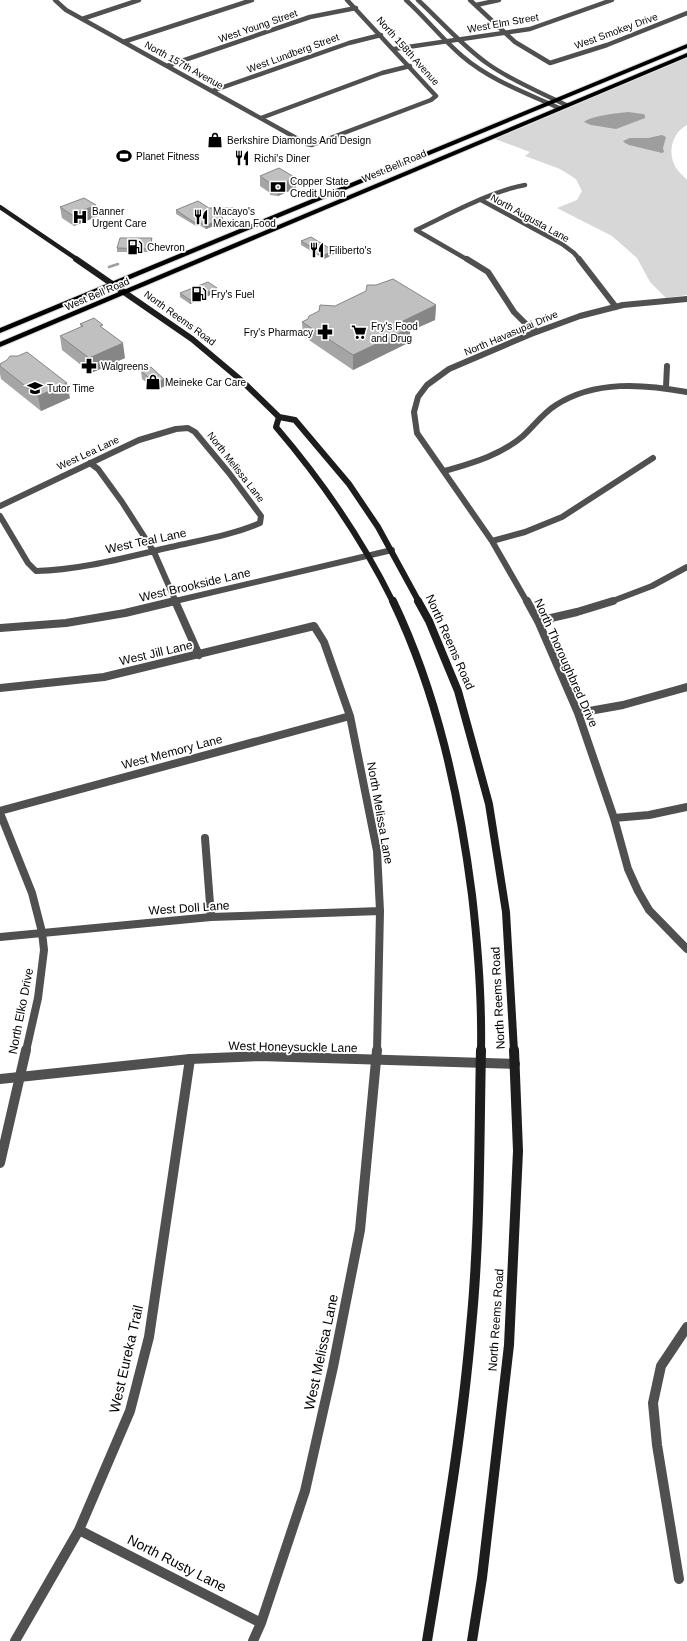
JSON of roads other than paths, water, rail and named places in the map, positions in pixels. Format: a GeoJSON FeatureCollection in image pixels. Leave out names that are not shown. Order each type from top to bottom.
{"type":"FeatureCollection","features":[{"type":"Feature","properties":{"kind":"main road","name":"West Bell Road"},"geometry":{"type":"LineString","coordinates":[[0,331],[687,46]]}},
{"type":"Feature","properties":{"kind":"main road","name":"West Bell Road"},"geometry":{"type":"LineString","coordinates":[[0,345],[687,55]]}},
{"type":"Feature","properties":{"kind":"main road","name":"North Reems Road"},"geometry":{"type":"LineString","coordinates":[[0,207],[205,350],[242,381],[279,417],[295,420],[349,484],[392,550],[429,621],[458,691],[489,804],[506,912],[513,1017],[518,1151],[509,1345],[482,1578],[472,1641]]}},
{"type":"Feature","properties":{"kind":"main road"},"geometry":{"type":"LineString","coordinates":[[281,214],[292,221]]}},
{"type":"Feature","properties":{"kind":"main road","name":"North Reems Road"},"geometry":{"type":"LineString","coordinates":[[279,417],[276,427],[320,479],[354,528],[393,600],[429,688],[451,766],[469,869],[481,987],[481,1064],[476,1280],[459,1442],[427,1641]]}},
{"type":"Feature","properties":{"kind":"street","name":"North 157th Avenue"},"geometry":{"type":"LineString","coordinates":[[54,0],[82,20],[307,144]]}},
{"type":"Feature","properties":{"kind":"street"},"geometry":{"type":"LineString","coordinates":[[82,20],[139,0]]}},
{"type":"Feature","properties":{"kind":"street"},"geometry":{"type":"LineString","coordinates":[[123,42],[252,0]]}},
{"type":"Feature","properties":{"kind":"street","name":"North 158th Avenue"},"geometry":{"type":"LineString","coordinates":[[307,144],[322,145],[436,97],[410,66],[347,0]]}},
{"type":"Feature","properties":{"kind":"street"},"geometry":{"type":"LineString","coordinates":[[406,0],[465,58],[491,76],[559,108]]}},
{"type":"Feature","properties":{"kind":"street"},"geometry":{"type":"LineString","coordinates":[[418,0],[476,55],[492,67],[566,105]]}},
{"type":"Feature","properties":{"kind":"street"},"geometry":{"type":"LineString","coordinates":[[470,0],[506,33]]}},
{"type":"Feature","properties":{"kind":"street"},"geometry":{"type":"LineString","coordinates":[[476,4],[499,0]]}},
{"type":"Feature","properties":{"kind":"street","name":"West Elm Street"},"geometry":{"type":"LineString","coordinates":[[394,49],[530,29],[561,20],[612,0]]}},
{"type":"Feature","properties":{"kind":"street","name":"West Young Street"},"geometry":{"type":"LineString","coordinates":[[167,66],[310,17],[356,8]]}},
{"type":"Feature","properties":{"kind":"street","name":"West Smokey Drive"},"geometry":{"type":"LineString","coordinates":[[506,33],[515,42],[550,63],[607,46],[687,13]]}},
{"type":"Feature","properties":{"kind":"street","name":"West Lundberg Street"},"geometry":{"type":"LineString","coordinates":[[212,91],[349,43],[381,35]]}},
{"type":"Feature","properties":{"kind":"street"},"geometry":{"type":"LineString","coordinates":[[261,118],[386,71],[410,66]]}},
{"type":"Feature","properties":{"kind":"street"},"geometry":{"type":"LineString","coordinates":[[525,185],[514,187],[481,200],[416,230],[474,262],[488,272],[496,280],[517,317],[525,325],[536,331]]}},
{"type":"Feature","properties":{"kind":"street","name":"North Augusta Lane"},"geometry":{"type":"LineString","coordinates":[[481,200],[562,244],[574,253],[616,307]]}},
{"type":"Feature","properties":{"kind":"street","name":"North Havasupai Drive"},"geometry":{"type":"LineString","coordinates":[[421,392],[435,378],[450,369],[559,322],[616,307],[687,299]]}},
{"type":"Feature","properties":{"kind":"street"},"geometry":{"type":"LineString","coordinates":[[666,387],[667,366]]}},
{"type":"Feature","properties":{"kind":"street"},"geometry":{"type":"LineString","coordinates":[[445,471],[473,464],[518,440],[545,414],[557,405],[576,395],[618,387],[666,387],[687,392]]}},
{"type":"Feature","properties":{"kind":"street","name":"North Thoroughbred Drive"},"geometry":{"type":"LineString","coordinates":[[421,392],[415,409],[413,421],[417,433],[445,471],[492,541],[538,621],[578,713],[614,818],[628,869],[649,910],[659,922],[687,949]]}},
{"type":"Feature","properties":{"kind":"street","name":"West Lea Lane"},"geometry":{"type":"LineString","coordinates":[[0,506],[139,440],[176,429],[188,428]]}},
{"type":"Feature","properties":{"kind":"street","name":"North Melissa Lane"},"geometry":{"type":"LineString","coordinates":[[188,428],[195,432],[229,473],[261,516],[260,523]]}},
{"type":"Feature","properties":{"kind":"street"},"geometry":{"type":"LineString","coordinates":[[492,541],[525,532],[562,517],[652,458]]}},
{"type":"Feature","properties":{"kind":"street"},"geometry":{"type":"LineString","coordinates":[[90,462],[98,469],[122,502],[154,552],[198,655]]}},
{"type":"Feature","properties":{"kind":"street","name":"West Teal Lane"},"geometry":{"type":"LineString","coordinates":[[0,516],[28,563],[36,571],[69,568],[154,552],[248,528],[260,523]]}},
{"type":"Feature","properties":{"kind":"street","name":"West Brookside Lane"},"geometry":{"type":"LineString","coordinates":[[0,628],[66,623],[125,613],[392,550]]}},
{"type":"Feature","properties":{"kind":"street"},"geometry":{"type":"LineString","coordinates":[[538,621],[560,617],[622,599],[687,567]]}},
{"type":"Feature","properties":{"kind":"street","name":"North Melissa Lane"},"geometry":{"type":"LineString","coordinates":[[314,626],[324,642],[350,716],[377,851],[380,911],[377,1060]]}},
{"type":"Feature","properties":{"kind":"street","name":"West Jill Lane"},"geometry":{"type":"LineString","coordinates":[[0,688],[104,677],[314,626]]}},
{"type":"Feature","properties":{"kind":"street"},"geometry":{"type":"LineString","coordinates":[[578,713],[623,705],[687,687]]}},
{"type":"Feature","properties":{"kind":"street","name":"West Memory Lane"},"geometry":{"type":"LineString","coordinates":[[0,812],[350,716]]}},
{"type":"Feature","properties":{"kind":"street"},"geometry":{"type":"LineString","coordinates":[[614,818],[649,814],[687,807]]}},
{"type":"Feature","properties":{"kind":"street","name":"North Elko Drive"},"geometry":{"type":"LineString","coordinates":[[0,812],[32,893],[42,932],[44,950],[38,998],[0,1163]]}},
{"type":"Feature","properties":{"kind":"street"},"geometry":{"type":"LineString","coordinates":[[205,838],[211,917]]}},
{"type":"Feature","properties":{"kind":"street","name":"West Doll Lane"},"geometry":{"type":"LineString","coordinates":[[0,936],[211,917],[380,911]]}},
{"type":"Feature","properties":{"kind":"street","name":"West Honeysuckle Lane"},"geometry":{"type":"LineString","coordinates":[[0,1079],[190,1059],[259,1056],[515,1064]]}},
{"type":"Feature","properties":{"kind":"street","name":"West Eureka Trail"},"geometry":{"type":"LineString","coordinates":[[15,1641],[79,1530],[130,1411],[148,1337],[190,1059]]}},
{"type":"Feature","properties":{"kind":"street","name":"West Melissa Lane"},"geometry":{"type":"LineString","coordinates":[[253,1641],[261,1623],[305,1491],[333,1366],[360,1230],[377,1060]]}},
{"type":"Feature","properties":{"kind":"street"},"geometry":{"type":"LineString","coordinates":[[678,1579],[657,1445],[653,1403],[661,1366],[687,1327]]}},
{"type":"Feature","properties":{"kind":"street","name":"North Rusty Lane"},"geometry":{"type":"LineString","coordinates":[[79,1530],[261,1623]]}},
{"type":"Feature","properties":{"kind":"waterway"},"geometry":{"type":"LineString","coordinates":[[109,267],[118,264]]}},
{"type":"Feature","properties":{"kind":"place","name":"Berkshire Diamonds And Design"},"geometry":{"type":"Point","coordinates":[215,140]}},
{"type":"Feature","properties":{"kind":"place","name":"Planet Fitness"},"geometry":{"type":"Point","coordinates":[124,156]}},
{"type":"Feature","properties":{"kind":"place","name":"Richi's Diner"},"geometry":{"type":"Point","coordinates":[242,158]}},
{"type":"Feature","properties":{"kind":"place","name":"Copper State Credit Union"},"geometry":{"type":"Point","coordinates":[278,187]}},
{"type":"Feature","properties":{"kind":"place","name":"Banner Urgent Care"},"geometry":{"type":"Point","coordinates":[80,217]}},
{"type":"Feature","properties":{"kind":"place","name":"Macayo's Mexican Food"},"geometry":{"type":"Point","coordinates":[201,217]}},
{"type":"Feature","properties":{"kind":"place","name":"Chevron"},"geometry":{"type":"Point","coordinates":[135,247]}},
{"type":"Feature","properties":{"kind":"place","name":"Filiberto's"},"geometry":{"type":"Point","coordinates":[317,250]}},
{"type":"Feature","properties":{"kind":"place","name":"Fry's Fuel"},"geometry":{"type":"Point","coordinates":[199,294]}},
{"type":"Feature","properties":{"kind":"place","name":"Fry's Pharmacy"},"geometry":{"type":"Point","coordinates":[325,332]}},
{"type":"Feature","properties":{"kind":"place","name":"Fry's Food and Drug"},"geometry":{"type":"Point","coordinates":[359,332]}},
{"type":"Feature","properties":{"kind":"place","name":"Walgreens"},"geometry":{"type":"Point","coordinates":[89,366]}},
{"type":"Feature","properties":{"kind":"place","name":"Meineke Car Care"},"geometry":{"type":"Point","coordinates":[153,382]}},
{"type":"Feature","properties":{"kind":"place","name":"Tutor Time"},"geometry":{"type":"Point","coordinates":[35,388]}}]}
